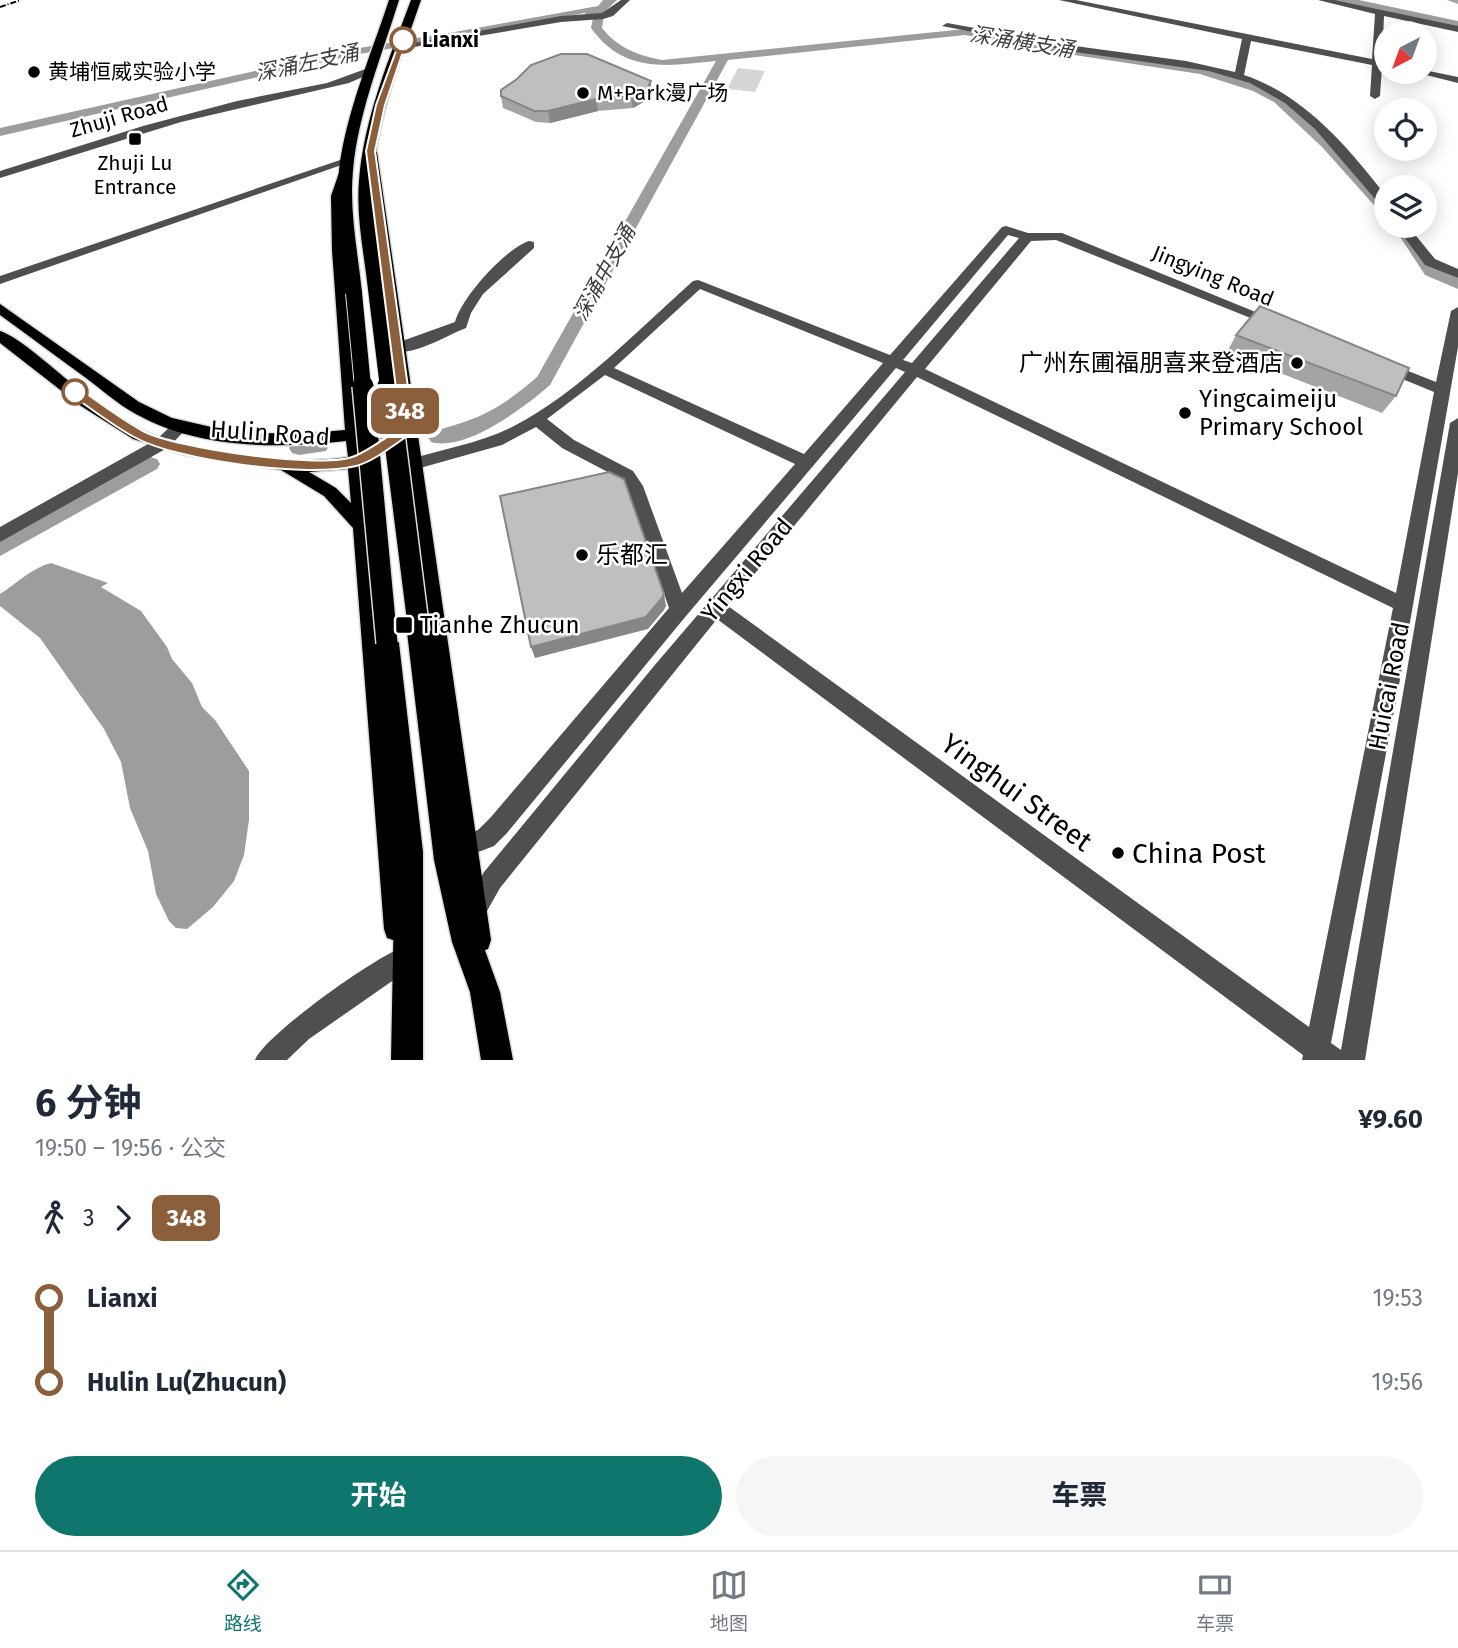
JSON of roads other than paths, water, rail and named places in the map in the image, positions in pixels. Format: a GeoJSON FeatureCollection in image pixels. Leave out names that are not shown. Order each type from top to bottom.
{"type":"FeatureCollection","features":[{"type":"Feature","properties":{"kind":"highway"},"geometry":{"type":"LineString","coordinates":[[394,0],[357,116],[346,166],[346,209],[387,643],[410,852],[406,1052]]}},
{"type":"Feature","properties":{"kind":"highway"},"geometry":{"type":"LineString","coordinates":[[416,0],[380,105],[370,151],[366,191],[448,860],[467,942],[485,992],[497,1060]]}},
{"type":"Feature","properties":{"kind":"main road"},"geometry":{"type":"LineString","coordinates":[[370,151],[468,845],[485,992]]}},
{"type":"Feature","properties":{"kind":"main road"},"geometry":{"type":"LineString","coordinates":[[346,166],[336,209],[406,1052]]}},
{"type":"Feature","properties":{"kind":"main road","name":"Hulin Road"},"geometry":{"type":"LineString","coordinates":[[0,308],[134,406],[180,427],[251,441],[280,442],[408,430]]}},
{"type":"Feature","properties":{"kind":"main road","name":"Hulin Road"},"geometry":{"type":"LineString","coordinates":[[0,337],[139,435],[205,454],[309,464],[355,462],[408,430]]}},
{"type":"Feature","properties":{"kind":"main road"},"geometry":{"type":"LineString","coordinates":[[280,442],[328,428],[345,414],[351,402]]}},
{"type":"Feature","properties":{"kind":"main road"},"geometry":{"type":"LineString","coordinates":[[277,462],[297,470],[330,492],[362,526]]}},
{"type":"Feature","properties":{"kind":"main road"},"geometry":{"type":"LineString","coordinates":[[364,549],[374,536],[388,526],[407,526],[424,538]]}},
{"type":"Feature","properties":{"kind":"street"},"geometry":{"type":"LineString","coordinates":[[403,43],[603,16],[610,14],[626,0]]}},
{"type":"Feature","properties":{"kind":"street"},"geometry":{"type":"LineString","coordinates":[[1063,0],[1374,63]]}},
{"type":"Feature","properties":{"kind":"street"},"geometry":{"type":"LineString","coordinates":[[1322,0],[1458,29]]}},
{"type":"Feature","properties":{"kind":"street"},"geometry":{"type":"LineString","coordinates":[[1380,12],[1380,21]]}},
{"type":"Feature","properties":{"kind":"street"},"geometry":{"type":"LineString","coordinates":[[947,26],[1081,50],[1186,64],[1239,77],[1273,91],[1296,107],[1362,171],[1374,188]]}},
{"type":"Feature","properties":{"kind":"street"},"geometry":{"type":"LineString","coordinates":[[1239,77],[1247,37]]}},
{"type":"Feature","properties":{"kind":"street","name":"Zhuji Road"},"geometry":{"type":"LineString","coordinates":[[0,178],[139,130],[258,99],[357,79],[371,70]]}},
{"type":"Feature","properties":{"kind":"street"},"geometry":{"type":"LineString","coordinates":[[1437,76],[1458,80]]}},
{"type":"Feature","properties":{"kind":"street"},"geometry":{"type":"LineString","coordinates":[[1374,96],[1377,84]]}},
{"type":"Feature","properties":{"kind":"street","name":"Zhuji Road"},"geometry":{"type":"LineString","coordinates":[[0,178],[106,144],[267,100],[341,85],[359,86],[366,90]]}},
{"type":"Feature","properties":{"kind":"street"},"geometry":{"type":"LineString","coordinates":[[0,280],[346,166]]}},
{"type":"Feature","properties":{"kind":"street","name":"Jingying Road"},"geometry":{"type":"LineString","coordinates":[[1006,230],[1027,237],[1058,236],[1288,328]]}},
{"type":"Feature","properties":{"kind":"street","name":"Yingxi Road"},"geometry":{"type":"LineString","coordinates":[[468,845],[486,838],[493,830],[1006,230]]}},
{"type":"Feature","properties":{"kind":"street","name":"Yingxi Road"},"geometry":{"type":"LineString","coordinates":[[475,910],[492,880],[511,856],[1027,237]]}},
{"type":"Feature","properties":{"kind":"street"},"geometry":{"type":"LineString","coordinates":[[1411,238],[1430,262],[1458,274]]}},
{"type":"Feature","properties":{"kind":"street"},"geometry":{"type":"LineString","coordinates":[[396,348],[412,345],[435,333],[461,325],[469,303],[529,245]]}},
{"type":"Feature","properties":{"kind":"street"},"geometry":{"type":"LineString","coordinates":[[413,464],[496,441],[536,419],[604,369],[698,284],[915,370],[1404,605]]}},
{"type":"Feature","properties":{"kind":"street","name":"Huicai Road"},"geometry":{"type":"LineString","coordinates":[[1321,1057],[1457,316]]}},
{"type":"Feature","properties":{"kind":"street"},"geometry":{"type":"LineString","coordinates":[[1365,359],[1442,390]]}},
{"type":"Feature","properties":{"kind":"street"},"geometry":{"type":"LineString","coordinates":[[604,369],[806,462]]}},
{"type":"Feature","properties":{"kind":"street"},"geometry":{"type":"LineString","coordinates":[[536,419],[568,444],[627,475],[635,486],[679,610]]}},
{"type":"Feature","properties":{"kind":"street","name":"Huicai Road"},"geometry":{"type":"LineString","coordinates":[[1352,1060],[1458,423]]}},
{"type":"Feature","properties":{"kind":"street"},"geometry":{"type":"LineString","coordinates":[[0,535],[163,443],[180,427]]}},
{"type":"Feature","properties":{"kind":"street","name":"Yinghui Street"},"geometry":{"type":"LineString","coordinates":[[716,607],[1321,1057]]}},
{"type":"Feature","properties":{"kind":"street"},"geometry":{"type":"LineString","coordinates":[[1390,685],[1414,696]]}},
{"type":"Feature","properties":{"kind":"street"},"geometry":{"type":"LineString","coordinates":[[1383,717],[1409,729]]}},
{"type":"Feature","properties":{"kind":"street"},"geometry":{"type":"LineString","coordinates":[[493,830],[511,856]]}},
{"type":"Feature","properties":{"kind":"street"},"geometry":{"type":"LineString","coordinates":[[268,1060],[300,1030],[399,961]]}},
{"type":"Feature","properties":{"kind":"waterway","name":"深涌横支涌"},"geometry":{"type":"LineString","coordinates":[[600,9],[596,28],[610,44],[633,57],[662,63],[965,32],[1041,47],[1202,71],[1257,88],[1278,99],[1327,144],[1374,197]]}},
{"type":"Feature","properties":{"kind":"waterway","name":"深涌左支涌"},"geometry":{"type":"LineString","coordinates":[[0,132],[354,52],[446,36]]}},
{"type":"Feature","properties":{"kind":"waterway","name":"深涌中支涌"},"geometry":{"type":"LineString","coordinates":[[438,437],[484,424],[544,381],[723,59]]}},
{"type":"Feature","properties":{"kind":"waterway","name":"深涌横支涌"},"geometry":{"type":"LineString","coordinates":[[1408,238],[1431,272],[1458,284]]}},
{"type":"Feature","properties":{"kind":"waterway","name":"深涌中支涌"},"geometry":{"type":"LineString","coordinates":[[299,448],[319,446]]}},
{"type":"Feature","properties":{"kind":"waterway","name":"深涌中支涌"},"geometry":{"type":"LineString","coordinates":[[0,548],[150,464]]}},
{"type":"Feature","properties":{"kind":"railway"},"geometry":{"type":"LineString","coordinates":[[0,7],[21,0]]}},
{"type":"Feature","properties":{"kind":"place","name":"Lianxi"},"geometry":{"type":"Point","coordinates":[403,40]}},
{"type":"Feature","properties":{"kind":"place","name":"黄埔恒威实验小学"},"geometry":{"type":"Point","coordinates":[34,72]}},
{"type":"Feature","properties":{"kind":"place","name":"M+Park漫广场"},"geometry":{"type":"Point","coordinates":[583,93]}},
{"type":"Feature","properties":{"kind":"place","name":"Zhuji Lu Entrance"},"geometry":{"type":"Point","coordinates":[135,139]}},
{"type":"Feature","properties":{"kind":"place","name":"广州东圃福朋喜来登酒店"},"geometry":{"type":"Point","coordinates":[1297,363]}},
{"type":"Feature","properties":{"kind":"place","name":"Yingcaimeiju Primary School"},"geometry":{"type":"Point","coordinates":[1185,413]}},
{"type":"Feature","properties":{"kind":"place","name":"乐都汇"},"geometry":{"type":"Point","coordinates":[582,555]}},
{"type":"Feature","properties":{"kind":"place","name":"Tianhe Zhucun"},"geometry":{"type":"Point","coordinates":[404,625]}},
{"type":"Feature","properties":{"kind":"place","name":"China Post"},"geometry":{"type":"Point","coordinates":[1118,853]}}]}
